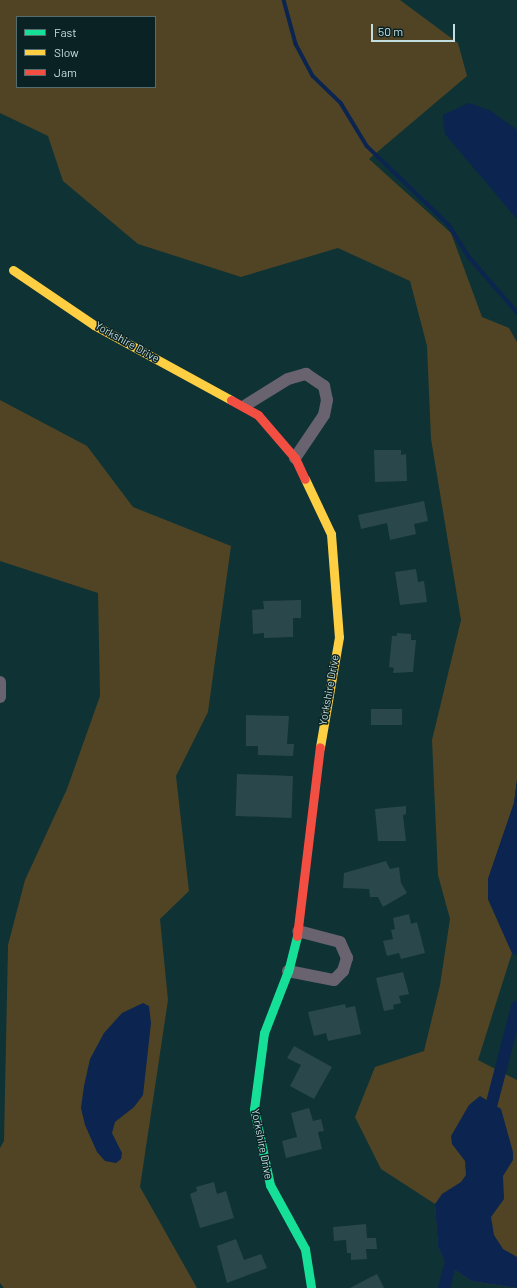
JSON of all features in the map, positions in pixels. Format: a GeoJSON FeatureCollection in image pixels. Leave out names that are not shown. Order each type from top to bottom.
{"type":"FeatureCollection","features":[{"type":"Feature","properties":{"kind":"street","name":"Yorkshire Drive"},"geometry":{"type":"LineString","coordinates":[[13,270],[94,325],[246,405],[258,415],[295,458],[331,534],[339,637],[324,714],[298,930],[288,971],[264,1033],[254,1109],[270,1185],[305,1249],[312,1288]]}},
{"type":"Feature","properties":{"kind":"street"},"geometry":{"type":"LineString","coordinates":[[246,405],[288,379],[306,374],[324,386],[327,400],[324,415],[295,458]]}},
{"type":"Feature","properties":{"kind":"street"},"geometry":{"type":"LineString","coordinates":[[0,682],[1,696]]}},
{"type":"Feature","properties":{"kind":"street"},"geometry":{"type":"LineString","coordinates":[[288,971],[334,980],[343,972],[347,958],[340,942],[298,930]]}},
{"type":"Feature","properties":{"kind":"shaded area"},"geometry":{"type":"Polygon","coordinates":[[[0,0],[400,0],[458,43],[467,76],[369,159],[451,233],[482,317],[509,328],[517,342],[517,780],[514,803],[488,879],[488,899],[512,953],[478,1060],[517,1080],[517,1288],[471,1281],[445,1263],[438,1247],[435,1204],[381,1169],[355,1117],[375,1067],[424,1051],[440,985],[450,919],[438,875],[432,740],[461,620],[431,439],[427,346],[410,281],[338,248],[241,277],[138,244],[63,181],[48,136],[0,113],[0,0]]]}},
{"type":"Feature","properties":{"kind":"shaded area"},"geometry":{"type":"Polygon","coordinates":[[[0,400],[87,446],[133,507],[231,546],[208,712],[176,776],[189,891],[160,919],[168,1000],[140,1187],[197,1288],[4,1288],[0,1283],[0,1148],[4,1141],[8,945],[25,880],[67,789],[100,696],[98,593],[0,561],[0,400]]]}},
{"type":"Feature","properties":{"kind":"water"},"geometry":{"type":"Polygon","coordinates":[[[469,103],[491,111],[517,130],[517,219],[445,134],[443,115],[469,103]]]}},
{"type":"Feature","properties":{"kind":"water"},"geometry":{"type":"Polygon","coordinates":[[[517,780],[517,955],[512,953],[488,899],[488,879],[514,803],[517,780]]]}},
{"type":"Feature","properties":{"kind":"water"},"geometry":{"type":"Polygon","coordinates":[[[143,1003],[149,1006],[151,1023],[143,1095],[134,1107],[115,1122],[112,1133],[122,1153],[121,1159],[116,1163],[105,1161],[97,1152],[85,1125],[81,1108],[90,1059],[104,1033],[122,1013],[143,1003]]]}},
{"type":"Feature","properties":{"kind":"water"},"geometry":{"type":"Polygon","coordinates":[[[480,1096],[501,1109],[513,1152],[513,1160],[503,1176],[504,1199],[491,1217],[494,1235],[503,1249],[517,1257],[517,1288],[471,1281],[445,1263],[438,1247],[435,1204],[442,1194],[461,1182],[466,1175],[465,1161],[452,1144],[451,1136],[469,1105],[480,1096]]]}},
{"type":"Feature","properties":{"kind":"building"},"geometry":{"type":"Polygon","coordinates":[[[374,450],[401,450],[401,455],[406,454],[407,481],[375,482],[374,450]]]}},
{"type":"Feature","properties":{"kind":"building"},"geometry":{"type":"Polygon","coordinates":[[[424,501],[428,521],[414,524],[416,534],[390,540],[387,523],[361,529],[358,515],[424,501]]]}},
{"type":"Feature","properties":{"kind":"building"},"geometry":{"type":"Polygon","coordinates":[[[416,569],[418,582],[424,581],[427,602],[400,605],[395,572],[416,569]]]}},
{"type":"Feature","properties":{"kind":"building"},"geometry":{"type":"Polygon","coordinates":[[[301,600],[301,618],[293,618],[293,637],[264,638],[264,633],[253,634],[252,610],[264,609],[263,601],[301,600]]]}},
{"type":"Feature","properties":{"kind":"building"},"geometry":{"type":"Polygon","coordinates":[[[397,633],[411,634],[411,640],[416,640],[413,672],[393,673],[394,668],[389,667],[392,636],[397,636],[397,633]]]}},
{"type":"Feature","properties":{"kind":"building"},"geometry":{"type":"Polygon","coordinates":[[[371,709],[402,709],[402,725],[371,725],[371,709]]]}},
{"type":"Feature","properties":{"kind":"building"},"geometry":{"type":"Polygon","coordinates":[[[246,715],[289,716],[287,744],[294,744],[293,756],[258,755],[258,746],[246,746],[246,715]]]}},
{"type":"Feature","properties":{"kind":"building"},"geometry":{"type":"Polygon","coordinates":[[[237,774],[293,776],[292,818],[236,816],[237,774]]]}},
{"type":"Feature","properties":{"kind":"building"},"geometry":{"type":"Polygon","coordinates":[[[406,806],[406,814],[403,815],[406,841],[378,841],[375,809],[406,806]]]}},
{"type":"Feature","properties":{"kind":"building"},"geometry":{"type":"Polygon","coordinates":[[[386,861],[390,869],[399,867],[401,883],[407,893],[383,907],[378,897],[370,897],[369,889],[343,888],[344,873],[386,861]]]}},
{"type":"Feature","properties":{"kind":"building"},"geometry":{"type":"Polygon","coordinates":[[[409,914],[411,924],[417,922],[425,953],[401,959],[399,953],[387,956],[383,941],[393,939],[391,930],[395,929],[393,918],[409,914]]]}},
{"type":"Feature","properties":{"kind":"building"},"geometry":{"type":"Polygon","coordinates":[[[403,972],[409,994],[399,996],[401,1003],[393,1005],[394,1009],[384,1011],[376,978],[403,972]]]}},
{"type":"Feature","properties":{"kind":"building"},"geometry":{"type":"Polygon","coordinates":[[[345,1004],[346,1008],[355,1006],[361,1034],[328,1041],[326,1033],[314,1036],[308,1012],[345,1004]]]}},
{"type":"Feature","properties":{"kind":"building"},"geometry":{"type":"Polygon","coordinates":[[[294,1046],[332,1067],[314,1099],[290,1086],[301,1065],[287,1058],[294,1046]]]}},
{"type":"Feature","properties":{"kind":"building"},"geometry":{"type":"Polygon","coordinates":[[[309,1108],[313,1121],[321,1119],[324,1131],[318,1132],[322,1149],[286,1158],[282,1141],[297,1137],[291,1113],[309,1108]]]}},
{"type":"Feature","properties":{"kind":"building"},"geometry":{"type":"Polygon","coordinates":[[[214,1182],[217,1194],[226,1191],[234,1218],[200,1228],[190,1194],[197,1191],[196,1187],[214,1182]]]}},
{"type":"Feature","properties":{"kind":"building"},"geometry":{"type":"Polygon","coordinates":[[[366,1224],[367,1238],[376,1238],[377,1249],[366,1249],[367,1259],[351,1260],[351,1253],[347,1253],[346,1240],[334,1241],[333,1227],[366,1224]]]}},
{"type":"Feature","properties":{"kind":"building"},"geometry":{"type":"Polygon","coordinates":[[[236,1239],[244,1260],[261,1254],[267,1268],[227,1283],[217,1246],[236,1239]]]}},
{"type":"Feature","properties":{"kind":"building"},"geometry":{"type":"Polygon","coordinates":[[[377,1274],[384,1288],[350,1288],[367,1279],[377,1274]]]}},
{"type":"Feature","properties":{"kind":"waterway"},"geometry":{"type":"LineString","coordinates":[[284,0],[296,44],[313,76],[341,103],[367,146],[449,225],[470,258],[517,312]]}},
{"type":"Feature","properties":{"kind":"waterway"},"geometry":{"type":"LineString","coordinates":[[488,1118],[517,1007]]}},
{"type":"Feature","properties":{"kind":"waterway"},"geometry":{"type":"LineString","coordinates":[[444,1288],[454,1250]]}},
{"type":"Feature","properties":{"kind":"traffic: fast"},"geometry":{"type":"LineString","coordinates":[[297,936],[288,971],[264,1033],[254,1109],[270,1185],[305,1249],[311,1288]]}},
{"type":"Feature","properties":{"kind":"traffic: slow"},"geometry":{"type":"LineString","coordinates":[[13,270],[94,325],[231,400]]}},
{"type":"Feature","properties":{"kind":"traffic: slow"},"geometry":{"type":"LineString","coordinates":[[305,479],[331,534],[339,637],[320,747]]}},
{"type":"Feature","properties":{"kind":"traffic: jam"},"geometry":{"type":"LineString","coordinates":[[231,400],[258,415],[295,458],[305,479]]}},
{"type":"Feature","properties":{"kind":"traffic: jam"},"geometry":{"type":"LineString","coordinates":[[297,936],[320,747]]}}]}
